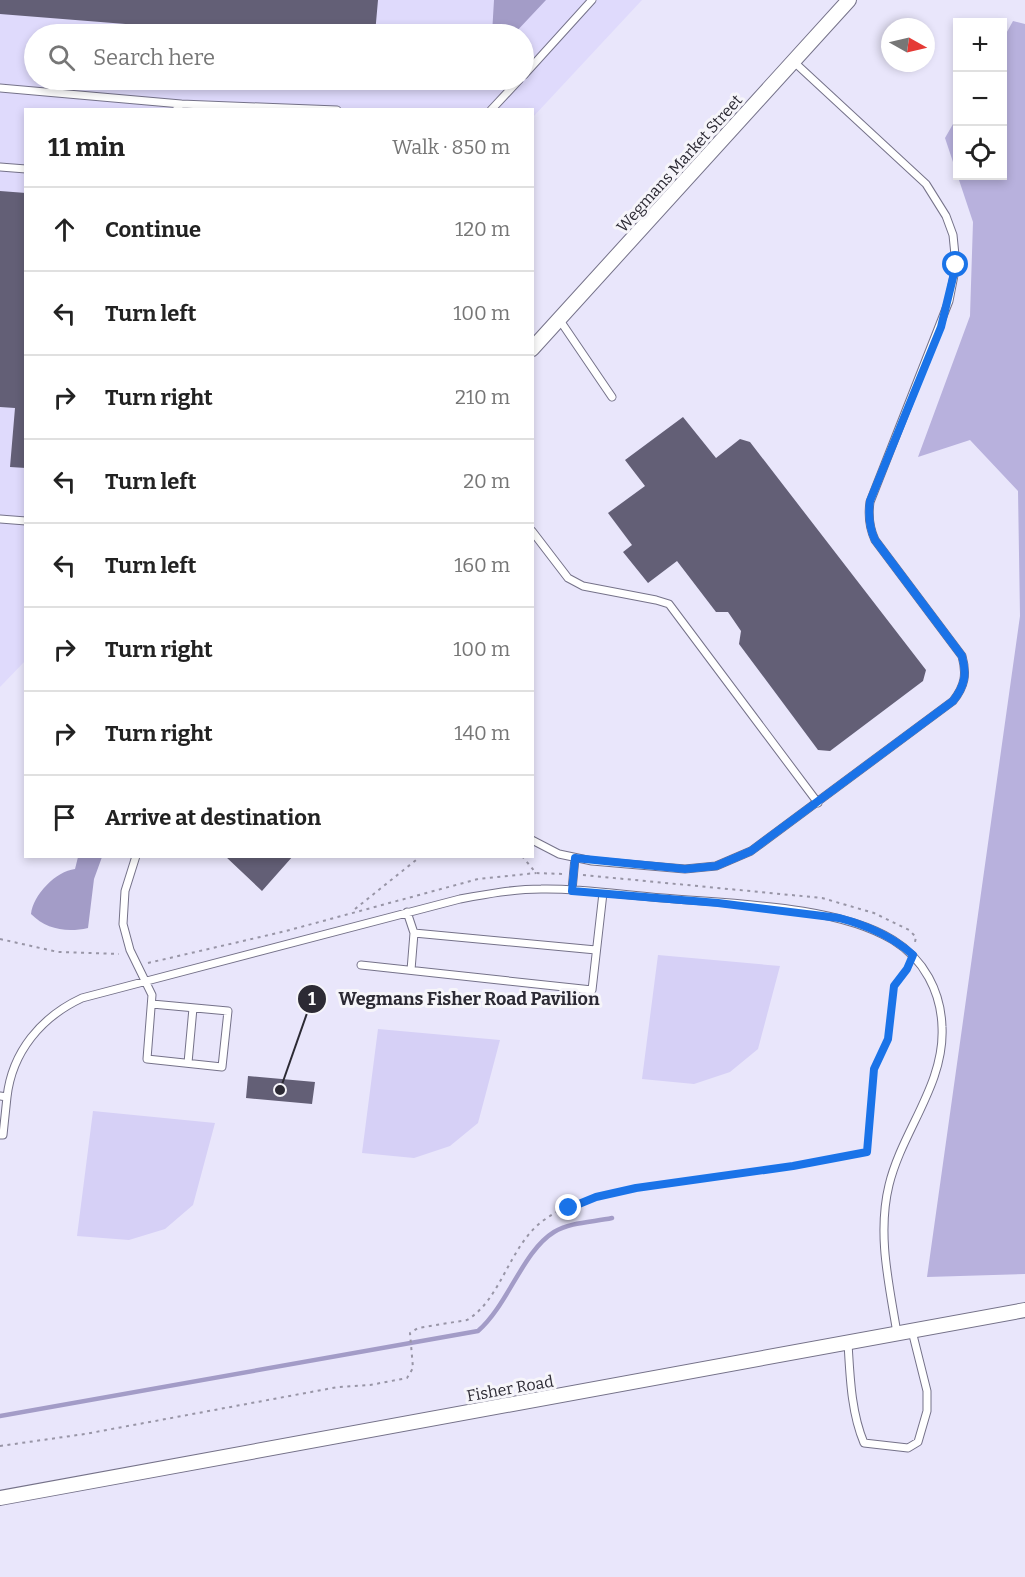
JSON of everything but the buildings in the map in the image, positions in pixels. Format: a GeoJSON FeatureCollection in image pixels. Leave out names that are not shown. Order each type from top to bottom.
{"type":"FeatureCollection","features":[{"type":"Feature","properties":{"kind":"street","name":"Wegmans Market Street"},"geometry":{"type":"LineString","coordinates":[[534,346],[849,0]]}},
{"type":"Feature","properties":{"kind":"street","name":"Fisher Road"},"geometry":{"type":"LineString","coordinates":[[0,1498],[1025,1310]]}},
{"type":"Feature","properties":{"kind":"lane"},"geometry":{"type":"LineString","coordinates":[[534,64],[592,0]]}},
{"type":"Feature","properties":{"kind":"lane"},"geometry":{"type":"LineString","coordinates":[[534,841],[547,849],[575,858],[685,869],[716,866],[751,851],[953,701],[962,690],[965,680],[962,656],[875,540],[868,514],[870,501],[941,327],[954,282],[956,251],[946,216],[926,184],[793,61]]}},
{"type":"Feature","properties":{"kind":"lane"},"geometry":{"type":"LineString","coordinates":[[0,88],[178,107],[231,108]]}},
{"type":"Feature","properties":{"kind":"lane"},"geometry":{"type":"LineString","coordinates":[[493,108],[510,90]]}},
{"type":"Feature","properties":{"kind":"lane"},"geometry":{"type":"LineString","coordinates":[[0,167],[24,170]]}},
{"type":"Feature","properties":{"kind":"lane"},"geometry":{"type":"LineString","coordinates":[[560,319],[612,397]]}},
{"type":"Feature","properties":{"kind":"lane"},"geometry":{"type":"LineString","coordinates":[[0,519],[24,521]]}},
{"type":"Feature","properties":{"kind":"lane"},"geometry":{"type":"LineString","coordinates":[[534,534],[572,582],[669,604],[818,803]]}},
{"type":"Feature","properties":{"kind":"lane"},"geometry":{"type":"LineString","coordinates":[[135,858],[123,901],[123,924],[135,960],[152,995],[147,1059],[222,1066],[228,1011],[152,1004]]}},
{"type":"Feature","properties":{"kind":"lane"},"geometry":{"type":"LineString","coordinates":[[572,891],[575,858]]}},
{"type":"Feature","properties":{"kind":"lane"},"geometry":{"type":"LineString","coordinates":[[0,1135],[3,1135],[4,1097],[9,1077],[22,1051],[33,1035],[53,1014],[82,998],[407,912],[492,893],[542,889],[603,893],[839,918],[857,923],[894,940],[913,955],[933,983],[938,998],[942,1028],[936,1071],[900,1152],[889,1185],[885,1210],[884,1247],[897,1333]]}},
{"type":"Feature","properties":{"kind":"lane"},"geometry":{"type":"LineString","coordinates":[[362,965],[592,990],[603,893]]}},
{"type":"Feature","properties":{"kind":"lane"},"geometry":{"type":"LineString","coordinates":[[407,912],[414,933],[411,970]]}},
{"type":"Feature","properties":{"kind":"lane"},"geometry":{"type":"LineString","coordinates":[[414,933],[596,950]]}},
{"type":"Feature","properties":{"kind":"lane"},"geometry":{"type":"LineString","coordinates":[[188,1063],[193,1008]]}},
{"type":"Feature","properties":{"kind":"lane"},"geometry":{"type":"LineString","coordinates":[[848,1342],[858,1429],[864,1443],[908,1448],[918,1442],[927,1411],[927,1391],[912,1330]]}},
{"type":"Feature","properties":{"kind":"path"},"geometry":{"type":"LineString","coordinates":[[353,911],[419,858]]}},
{"type":"Feature","properties":{"kind":"path"},"geometry":{"type":"LineString","coordinates":[[524,858],[536,873]]}},
{"type":"Feature","properties":{"kind":"path"},"geometry":{"type":"LineString","coordinates":[[0,939],[58,952],[116,953],[147,963],[165,961],[478,879],[536,873],[573,874],[766,891],[839,902],[874,913],[909,930],[915,937],[913,955],[907,969],[894,986],[888,1039],[874,1069],[868,1147],[864,1154],[636,1188],[583,1202],[547,1218],[533,1230],[512,1258],[492,1294],[472,1317],[467,1320],[413,1330],[409,1337],[413,1368],[407,1378],[370,1385],[338,1387],[97,1432],[0,1446]]}},
{"type":"Feature","properties":{"kind":"shaded area"},"geometry":{"type":"Polygon","coordinates":[[[0,0],[642,0],[534,116],[534,108],[24,108],[24,662],[0,687],[0,0]]]}},
{"type":"Feature","properties":{"kind":"shaded area"},"geometry":{"type":"Polygon","coordinates":[[[494,0],[546,0],[523,24],[493,24],[494,0]]]}},
{"type":"Feature","properties":{"kind":"shaded area"},"geometry":{"type":"Polygon","coordinates":[[[1013,21],[1025,24],[1025,1274],[927,1277],[1020,616],[1018,491],[970,440],[918,457],[970,316],[973,222],[959,180],[1007,180],[1007,32],[1013,21]]]}},
{"type":"Feature","properties":{"kind":"shaded area"},"geometry":{"type":"Polygon","coordinates":[[[953,124],[953,162],[945,138],[953,124]]]}},
{"type":"Feature","properties":{"kind":"shaded area"},"geometry":{"type":"Polygon","coordinates":[[[78,858],[102,858],[94,879],[88,928],[64,930],[43,923],[31,914],[36,899],[47,885],[60,874],[75,869],[78,858]]]}},
{"type":"Feature","properties":{"kind":"shaded area"},"geometry":{"type":"Polygon","coordinates":[[[658,955],[780,966],[758,1049],[730,1072],[694,1084],[642,1079],[658,955]]]}},
{"type":"Feature","properties":{"kind":"shaded area"},"geometry":{"type":"Polygon","coordinates":[[[378,1029],[500,1040],[478,1123],[450,1146],[414,1158],[362,1153],[378,1029]]]}},
{"type":"Feature","properties":{"kind":"shaded area"},"geometry":{"type":"Polygon","coordinates":[[[93,1111],[215,1123],[193,1205],[165,1229],[129,1240],[77,1236],[93,1111]]]}},
{"type":"Feature","properties":{"kind":"waterway"},"geometry":{"type":"LineString","coordinates":[[0,1416],[478,1331],[489,1320],[524,1265],[543,1241],[554,1232],[567,1226],[612,1218]]}},
{"type":"Feature","properties":{"kind":"place","name":"Wegmans Fisher Road Pavilion"},"geometry":{"type":"Point","coordinates":[280,1090]}},
{"type":"Feature","properties":{"kind":"route"},"geometry":{"type":"LineString","coordinates":[[569,1208],[596,1197],[636,1188],[793,1166],[867,1152],[874,1069],[888,1039],[894,986],[907,969],[913,955],[894,940],[874,930],[839,918],[718,903],[572,891],[573,874],[575,858],[685,869],[716,866],[751,851],[953,701],[962,690],[965,668],[962,656],[875,540],[868,514],[870,501],[941,327],[954,282],[956,265]]}}]}
